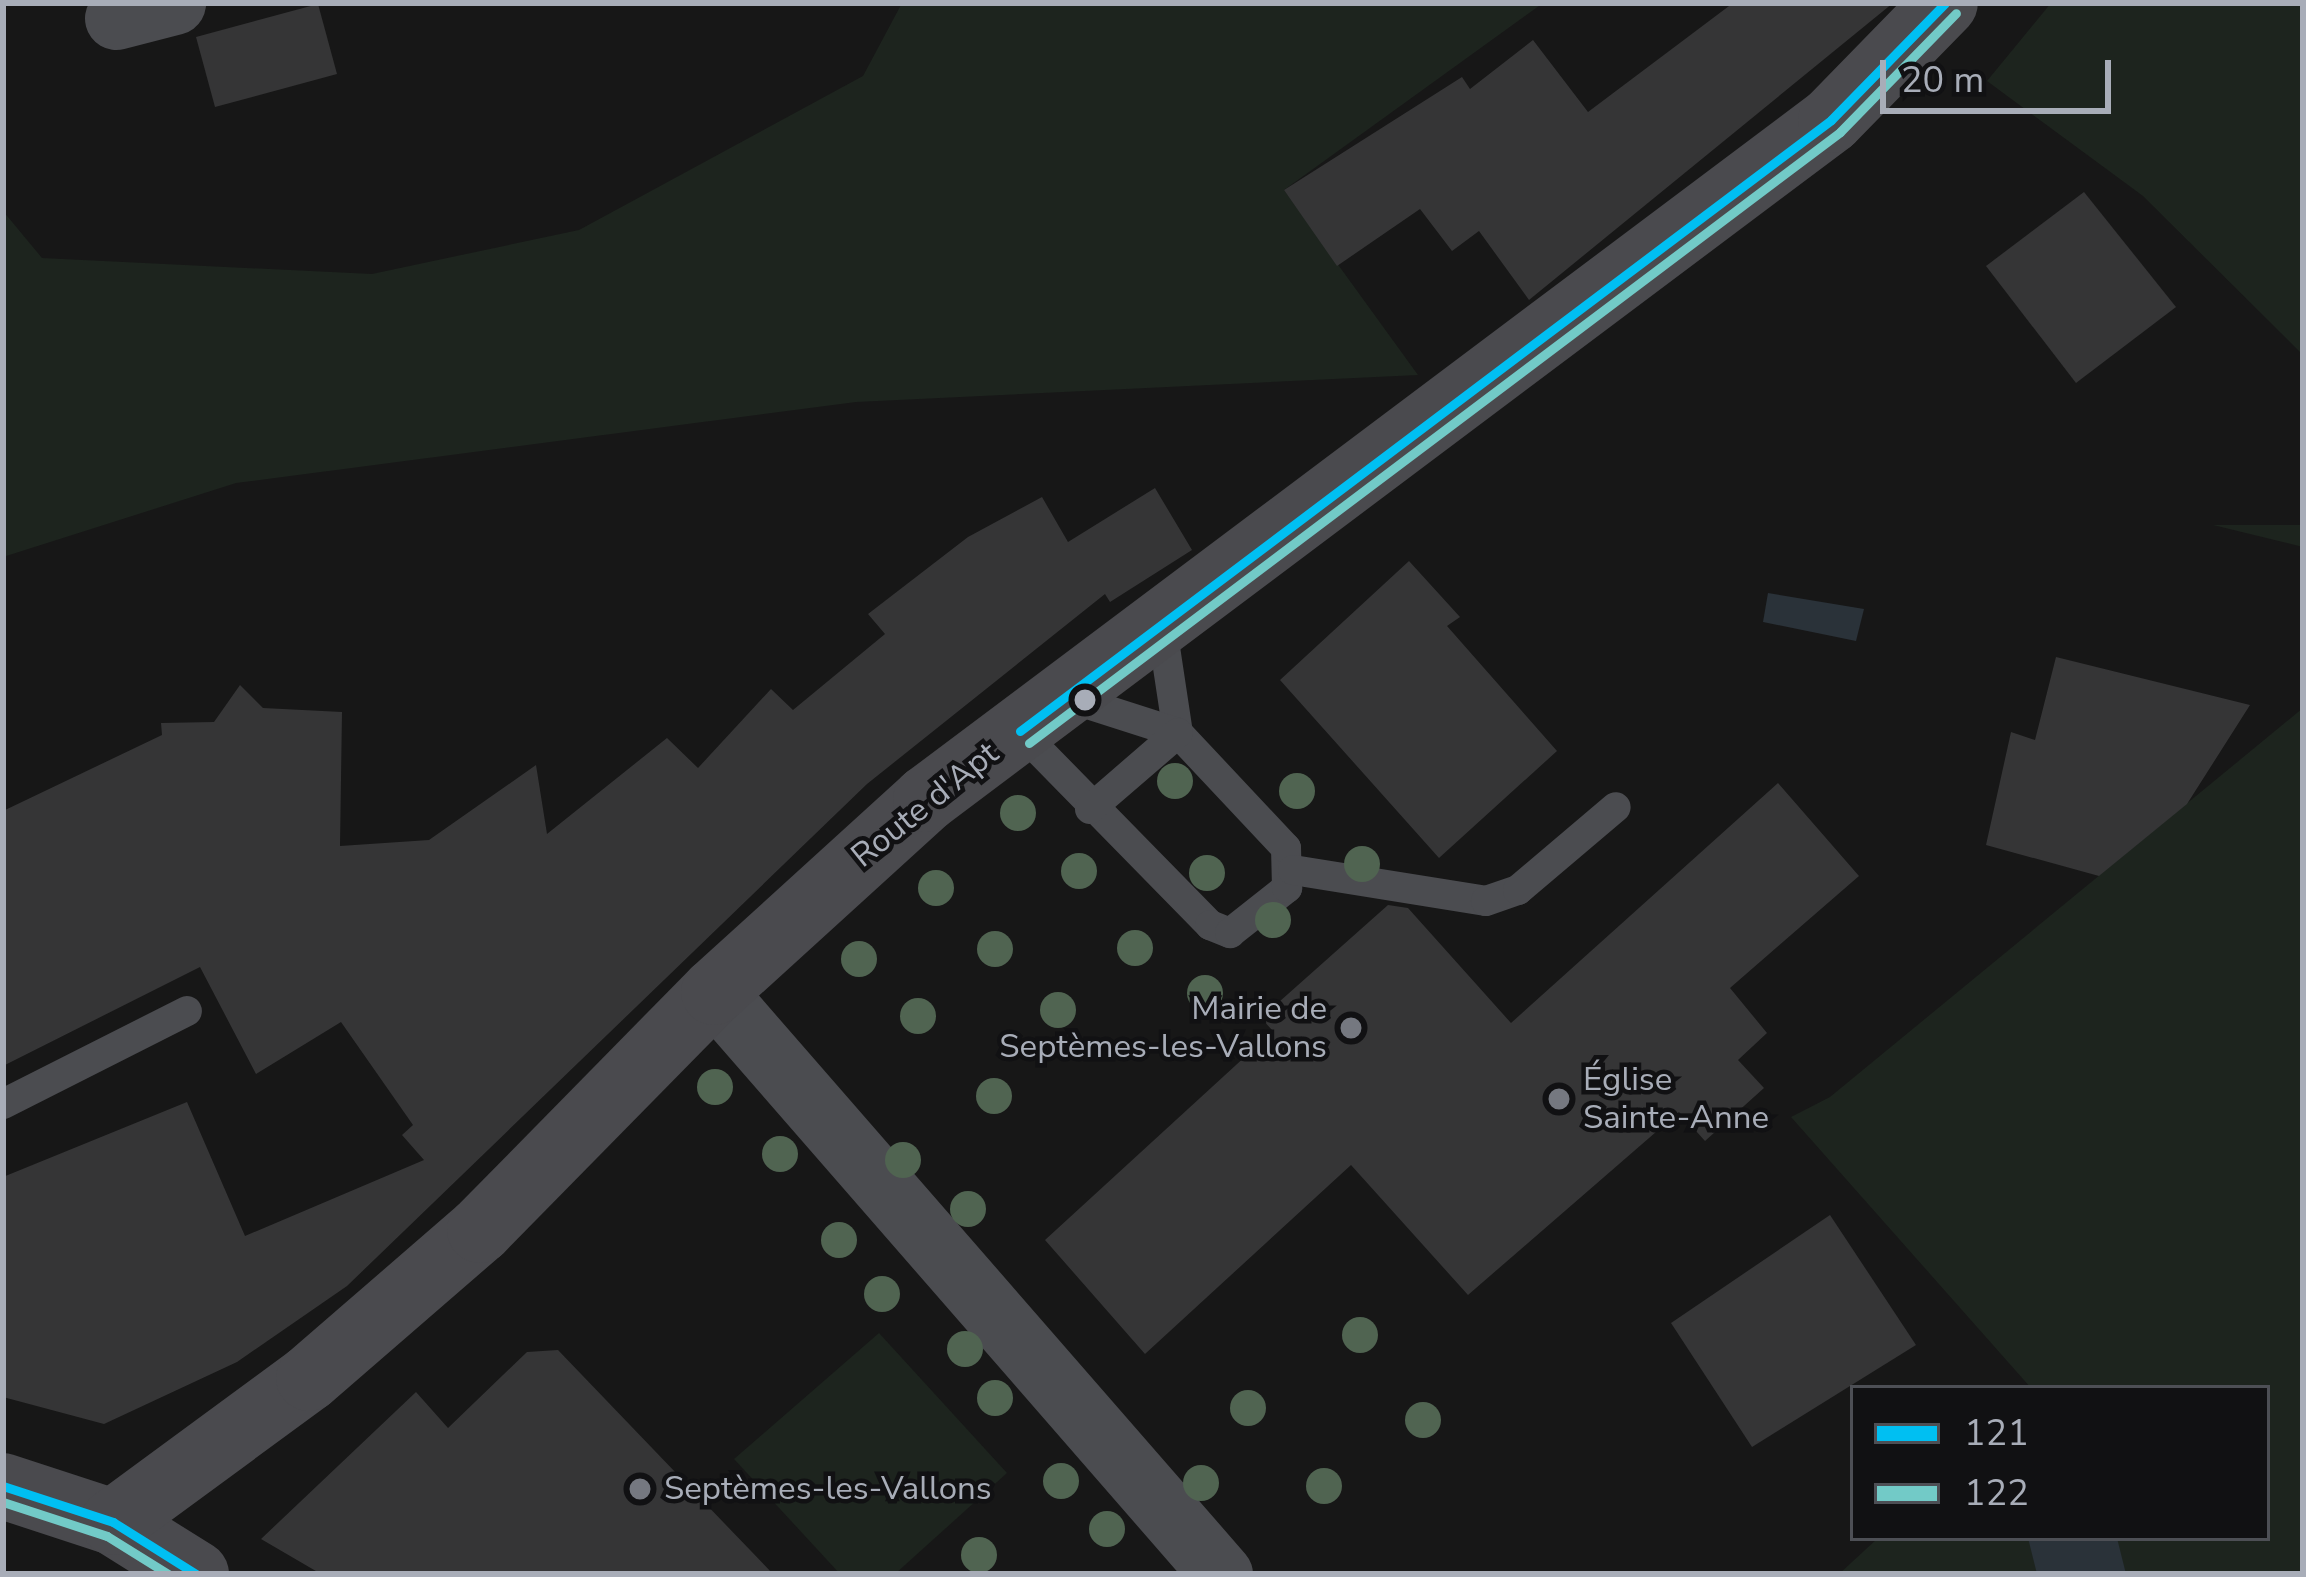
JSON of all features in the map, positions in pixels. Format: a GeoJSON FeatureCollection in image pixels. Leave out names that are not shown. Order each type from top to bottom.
{"type":"FeatureCollection","features":[{"type":"Feature","properties":{"kind":"main road","name":"Route d'Apt"},"geometry":{"type":"LineString","coordinates":[[113,1522],[309,1378],[480,1230],[714,992],[840,873],[1161,621],[1831,120],[1945,3]]}},
{"type":"Feature","properties":{"kind":"main road"},"geometry":{"type":"LineString","coordinates":[[3,1486],[113,1522],[196,1574]]}},
{"type":"Feature","properties":{"kind":"street"},"geometry":{"type":"LineString","coordinates":[[714,992],[1221,1574]]}},
{"type":"Feature","properties":{"kind":"lane"},"geometry":{"type":"LineString","coordinates":[[1161,621],[1178,733],[1293,870],[1486,901],[1519,890],[1616,807]]}},
{"type":"Feature","properties":{"kind":"lane"},"geometry":{"type":"LineString","coordinates":[[1042,714],[1178,733]]}},
{"type":"Feature","properties":{"kind":"lane"},"geometry":{"type":"LineString","coordinates":[[1042,714],[1090,808],[1230,933],[1293,870]]}},
{"type":"Feature","properties":{"kind":"lane"},"geometry":{"type":"LineString","coordinates":[[1090,808],[1178,733]]}},
{"type":"Feature","properties":{"kind":"lane"},"geometry":{"type":"LineString","coordinates":[[3,1105],[188,1011]]}},
{"type":"Feature","properties":{"kind":"shaded area"},"geometry":{"type":"Polygon","coordinates":[[[902,3],[1543,3],[1284,190],[1418,375],[856,402],[236,483],[3,557],[3,211],[42,258],[372,274],[579,230],[863,76],[902,3]]]}},
{"type":"Feature","properties":{"kind":"shaded area"},"geometry":{"type":"Polygon","coordinates":[[[2051,3],[2303,3],[2303,355],[2143,196],[1987,81],[2051,3]]]}},
{"type":"Feature","properties":{"kind":"shaded area"},"geometry":{"type":"Polygon","coordinates":[[[2213,525],[2303,525],[2303,547],[2213,525]]]}},
{"type":"Feature","properties":{"kind":"shaded area"},"geometry":{"type":"Polygon","coordinates":[[[1768,593],[1864,609],[1856,641],[1763,622],[1768,593]]]}},
{"type":"Feature","properties":{"kind":"shaded area"},"geometry":{"type":"Polygon","coordinates":[[[2303,708],[2303,1574],[1839,1574],[1875,1541],[2270,1541],[2270,1385],[2028,1385],[1791,1117],[1830,1097],[2303,708]]]}},
{"type":"Feature","properties":{"kind":"shaded area"},"geometry":{"type":"Polygon","coordinates":[[[879,1333],[1007,1473],[895,1574],[840,1574],[734,1459],[879,1333]]]}},
{"type":"Feature","properties":{"kind":"shaded area"},"geometry":{"type":"Polygon","coordinates":[[[2029,1541],[2118,1541],[2126,1574],[2037,1574],[2029,1541]]]}},
{"type":"Feature","properties":{"kind":"building"},"geometry":{"type":"Polygon","coordinates":[[[1733,3],[1893,3],[1529,300],[1479,231],[1452,251],[1420,209],[1337,266],[1284,190],[1462,77],[1470,89],[1533,40],[1588,112],[1733,3]]]}},
{"type":"Feature","properties":{"kind":"building"},"geometry":{"type":"Polygon","coordinates":[[[318,4],[337,74],[215,107],[196,37],[318,4]]]}},
{"type":"Feature","properties":{"kind":"building"},"geometry":{"type":"Polygon","coordinates":[[[2084,192],[2176,307],[2076,383],[1986,266],[2084,192]]]}},
{"type":"Feature","properties":{"kind":"building"},"geometry":{"type":"Polygon","coordinates":[[[1155,488],[1192,550],[1110,602],[1105,594],[867,784],[347,1286],[237,1362],[104,1424],[3,1397],[3,1177],[187,1102],[245,1236],[424,1160],[402,1135],[413,1125],[341,1022],[256,1074],[200,967],[3,1066],[3,811],[162,735],[161,723],[214,722],[240,685],[263,708],[342,712],[340,846],[429,840],[536,765],[547,834],[667,738],[698,768],[771,689],[793,710],[885,634],[868,614],[968,537],[1042,497],[1068,542],[1155,488]]]}},
{"type":"Feature","properties":{"kind":"building"},"geometry":{"type":"Polygon","coordinates":[[[1409,561],[1460,617],[1447,626],[1557,751],[1439,858],[1280,680],[1409,561]]]}},
{"type":"Feature","properties":{"kind":"building"},"geometry":{"type":"Polygon","coordinates":[[[2056,657],[2250,705],[2187,804],[2099,876],[1986,845],[2011,732],[2035,740],[2056,657]]]}},
{"type":"Feature","properties":{"kind":"building"},"geometry":{"type":"Polygon","coordinates":[[[1778,783],[1859,876],[1730,988],[1767,1033],[1738,1060],[1764,1088],[1705,1141],[1679,1112],[1468,1295],[1351,1165],[1145,1354],[1045,1240],[1273,1031],[1261,1018],[1388,905],[1408,908],[1511,1023],[1778,783]]]}},
{"type":"Feature","properties":{"kind":"building"},"geometry":{"type":"Polygon","coordinates":[[[1830,1215],[1916,1345],[1752,1447],[1671,1323],[1830,1215]]]}},
{"type":"Feature","properties":{"kind":"building"},"geometry":{"type":"Polygon","coordinates":[[[558,1350],[773,1574],[321,1574],[261,1539],[416,1392],[448,1428],[527,1352],[558,1350]]]}},
{"type":"Feature","properties":{"kind":"transit line","name":"121"},"geometry":{"type":"LineString","coordinates":[[1020,731],[1831,120],[1945,3]]}},
{"type":"Feature","properties":{"kind":"transit line","name":"122"},"geometry":{"type":"LineString","coordinates":[[1029,743],[1840,132],[1956,13]]}},
{"type":"Feature","properties":{"kind":"transit line","name":"121"},"geometry":{"type":"LineString","coordinates":[[3,1486],[113,1522],[196,1574]]}},
{"type":"Feature","properties":{"kind":"transit line","name":"122"},"geometry":{"type":"LineString","coordinates":[[3,1502],[107,1536],[168,1574]]}},
{"type":"Feature","properties":{"kind":"place","name":"Mairie de Septèmes-les-Vallons"},"geometry":{"type":"Point","coordinates":[1351,1028]}},
{"type":"Feature","properties":{"kind":"place","name":"Église Sainte-Anne"},"geometry":{"type":"Point","coordinates":[1559,1099]}},
{"type":"Feature","properties":{"kind":"place","name":"Septèmes-les-Vallons"},"geometry":{"type":"Point","coordinates":[640,1489]}}]}
